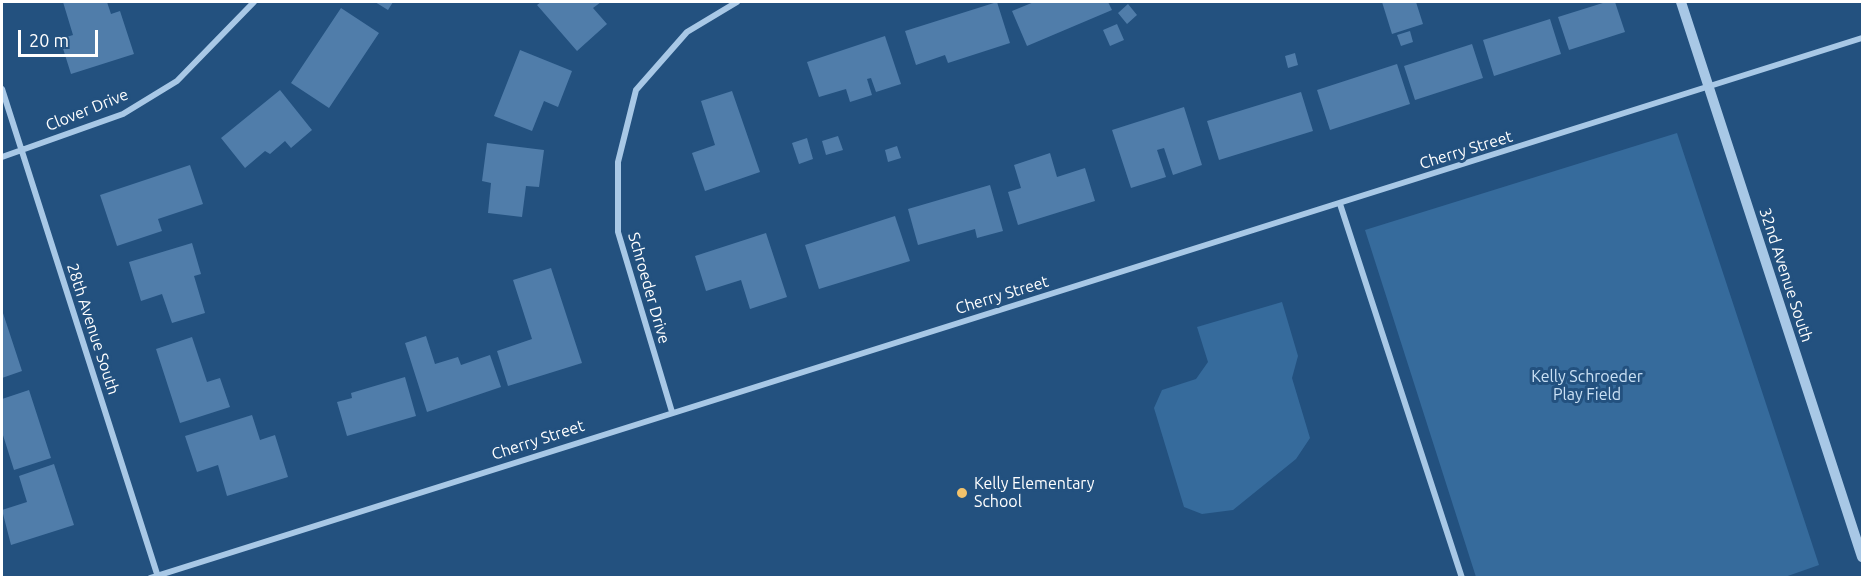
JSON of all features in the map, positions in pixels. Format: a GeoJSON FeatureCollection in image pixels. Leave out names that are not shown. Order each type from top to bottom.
{"type":"FeatureCollection","features":[{"type":"Feature","properties":{"kind":"street","name":"Clover Drive"},"geometry":{"type":"LineString","coordinates":[[2,157],[123,114],[177,81],[254,2]]}},
{"type":"Feature","properties":{"kind":"street","name":"Schroeder Drive"},"geometry":{"type":"LineString","coordinates":[[672,412],[618,232],[618,162],[636,90],[687,32],[737,2]]}},
{"type":"Feature","properties":{"kind":"street","name":"32nd Avenue South"},"geometry":{"type":"LineString","coordinates":[[1681,2],[1863,557]]}},
{"type":"Feature","properties":{"kind":"street","name":"Cherry Street"},"geometry":{"type":"LineString","coordinates":[[150,578],[1863,38]]}},
{"type":"Feature","properties":{"kind":"street","name":"28th Avenue South"},"geometry":{"type":"LineString","coordinates":[[2,89],[158,576]]}},
{"type":"Feature","properties":{"kind":"street"},"geometry":{"type":"LineString","coordinates":[[1340,204],[1462,578]]}},
{"type":"Feature","properties":{"kind":"green space","name":"Kelly Schroeder Play Field"},"geometry":{"type":"Polygon","coordinates":[[[1677,133],[1819,565],[1782,578],[1476,577],[1365,230],[1677,133]]]}},
{"type":"Feature","properties":{"kind":"green space"},"geometry":{"type":"Polygon","coordinates":[[[1282,302],[1298,356],[1292,378],[1310,438],[1296,459],[1233,510],[1202,514],[1184,507],[1154,408],[1162,390],[1196,379],[1208,362],[1197,327],[1282,302]]]}},
{"type":"Feature","properties":{"kind":"building"},"geometry":{"type":"Polygon","coordinates":[[[63,2],[107,2],[111,14],[120,11],[134,54],[71,74],[60,39],[73,35],[63,2]]]}},
{"type":"Feature","properties":{"kind":"building"},"geometry":{"type":"Polygon","coordinates":[[[375,2],[393,2],[388,10],[375,2]]]}},
{"type":"Feature","properties":{"kind":"building"},"geometry":{"type":"Polygon","coordinates":[[[541,2],[601,2],[593,8],[607,24],[577,51],[537,5],[541,2]]]}},
{"type":"Feature","properties":{"kind":"building"},"geometry":{"type":"Polygon","coordinates":[[[997,2],[1010,43],[948,63],[945,55],[916,65],[905,31],[997,2]]]}},
{"type":"Feature","properties":{"kind":"building"},"geometry":{"type":"Polygon","coordinates":[[[1034,2],[1108,2],[1112,10],[1027,46],[1012,11],[1034,2]]]}},
{"type":"Feature","properties":{"kind":"building"},"geometry":{"type":"Polygon","coordinates":[[[1382,2],[1416,2],[1423,24],[1392,34],[1382,2]]]}},
{"type":"Feature","properties":{"kind":"building"},"geometry":{"type":"Polygon","coordinates":[[[1606,2],[1615,2],[1625,32],[1569,50],[1558,17],[1606,2]]]}},
{"type":"Feature","properties":{"kind":"building"},"geometry":{"type":"Polygon","coordinates":[[[1128,4],[1137,15],[1127,24],[1118,13],[1128,4]]]}},
{"type":"Feature","properties":{"kind":"building"},"geometry":{"type":"Polygon","coordinates":[[[341,8],[379,33],[329,108],[291,83],[341,8]]]}},
{"type":"Feature","properties":{"kind":"building"},"geometry":{"type":"Polygon","coordinates":[[[1550,19],[1561,54],[1494,76],[1483,40],[1550,19]]]}},
{"type":"Feature","properties":{"kind":"building"},"geometry":{"type":"Polygon","coordinates":[[[1117,24],[1124,40],[1110,46],[1103,30],[1117,24]]]}},
{"type":"Feature","properties":{"kind":"building"},"geometry":{"type":"Polygon","coordinates":[[[1410,31],[1413,42],[1401,46],[1397,35],[1410,31]]]}},
{"type":"Feature","properties":{"kind":"building"},"geometry":{"type":"Polygon","coordinates":[[[885,36],[901,84],[876,92],[871,78],[867,79],[872,95],[850,102],[846,89],[819,97],[807,62],[885,36]]]}},
{"type":"Feature","properties":{"kind":"building"},"geometry":{"type":"Polygon","coordinates":[[[1472,44],[1483,78],[1415,100],[1404,66],[1472,44]]]}},
{"type":"Feature","properties":{"kind":"building"},"geometry":{"type":"Polygon","coordinates":[[[520,50],[572,71],[558,107],[544,101],[532,131],[494,116],[520,50]]]}},
{"type":"Feature","properties":{"kind":"building"},"geometry":{"type":"Polygon","coordinates":[[[1295,53],[1298,65],[1288,68],[1285,56],[1295,53]]]}},
{"type":"Feature","properties":{"kind":"building"},"geometry":{"type":"Polygon","coordinates":[[[1397,64],[1410,104],[1330,130],[1317,90],[1397,64]]]}},
{"type":"Feature","properties":{"kind":"building"},"geometry":{"type":"Polygon","coordinates":[[[280,90],[312,130],[291,148],[285,141],[270,154],[265,151],[245,168],[221,138],[280,90]]]}},
{"type":"Feature","properties":{"kind":"building"},"geometry":{"type":"Polygon","coordinates":[[[732,91],[760,172],[705,191],[692,153],[715,145],[701,101],[732,91]]]}},
{"type":"Feature","properties":{"kind":"building"},"geometry":{"type":"Polygon","coordinates":[[[1301,92],[1313,131],[1219,160],[1207,121],[1301,92]]]}},
{"type":"Feature","properties":{"kind":"building"},"geometry":{"type":"Polygon","coordinates":[[[1184,107],[1202,165],[1173,175],[1164,148],[1157,150],[1166,177],[1131,188],[1112,130],[1184,107]]]}},
{"type":"Feature","properties":{"kind":"building"},"geometry":{"type":"Polygon","coordinates":[[[838,136],[843,150],[826,155],[822,141],[838,136]]]}},
{"type":"Feature","properties":{"kind":"building"},"geometry":{"type":"Polygon","coordinates":[[[807,138],[813,159],[799,164],[792,143],[807,138]]]}},
{"type":"Feature","properties":{"kind":"building"},"geometry":{"type":"Polygon","coordinates":[[[487,143],[544,150],[539,187],[526,186],[522,217],[488,213],[491,183],[482,181],[487,143]]]}},
{"type":"Feature","properties":{"kind":"building"},"geometry":{"type":"Polygon","coordinates":[[[897,146],[901,158],[888,162],[885,150],[897,146]]]}},
{"type":"Feature","properties":{"kind":"building"},"geometry":{"type":"Polygon","coordinates":[[[1050,153],[1057,177],[1085,168],[1095,201],[1018,225],[1008,192],[1021,188],[1014,165],[1050,153]]]}},
{"type":"Feature","properties":{"kind":"building"},"geometry":{"type":"Polygon","coordinates":[[[190,165],[203,204],[158,219],[162,231],[117,246],[100,195],[190,165]]]}},
{"type":"Feature","properties":{"kind":"building"},"geometry":{"type":"Polygon","coordinates":[[[990,185],[1003,231],[977,238],[975,229],[918,245],[908,209],[990,185]]]}},
{"type":"Feature","properties":{"kind":"building"},"geometry":{"type":"Polygon","coordinates":[[[895,216],[910,261],[819,289],[805,245],[895,216]]]}},
{"type":"Feature","properties":{"kind":"building"},"geometry":{"type":"Polygon","coordinates":[[[766,233],[787,297],[750,309],[741,280],[706,291],[695,256],[766,233]]]}},
{"type":"Feature","properties":{"kind":"building"},"geometry":{"type":"Polygon","coordinates":[[[192,243],[201,274],[194,276],[205,313],[172,323],[162,294],[141,301],[129,262],[192,243]]]}},
{"type":"Feature","properties":{"kind":"building"},"geometry":{"type":"Polygon","coordinates":[[[551,268],[582,363],[508,386],[497,351],[532,339],[513,280],[551,268]]]}},
{"type":"Feature","properties":{"kind":"building"},"geometry":{"type":"Polygon","coordinates":[[[2,310],[22,371],[2,378],[2,310]]]}},
{"type":"Feature","properties":{"kind":"building"},"geometry":{"type":"Polygon","coordinates":[[[426,336],[435,364],[458,357],[461,365],[490,355],[501,387],[427,412],[405,343],[426,336]]]}},
{"type":"Feature","properties":{"kind":"building"},"geometry":{"type":"Polygon","coordinates":[[[192,337],[207,382],[220,378],[230,407],[180,423],[156,349],[192,337]]]}},
{"type":"Feature","properties":{"kind":"building"},"geometry":{"type":"Polygon","coordinates":[[[405,377],[416,416],[347,436],[337,402],[352,398],[351,393],[405,377]]]}},
{"type":"Feature","properties":{"kind":"building"},"geometry":{"type":"Polygon","coordinates":[[[29,390],[51,458],[14,470],[2,432],[2,399],[29,390]]]}},
{"type":"Feature","properties":{"kind":"building"},"geometry":{"type":"Polygon","coordinates":[[[252,415],[260,440],[275,435],[288,477],[227,496],[218,465],[197,472],[185,436],[252,415]]]}},
{"type":"Feature","properties":{"kind":"building"},"geometry":{"type":"Polygon","coordinates":[[[54,464],[74,525],[11,545],[2,510],[27,502],[19,476],[54,464]]]}},
{"type":"Feature","properties":{"kind":"place","name":"Kelly Elementary School"},"geometry":{"type":"Point","coordinates":[962,493]}}]}
